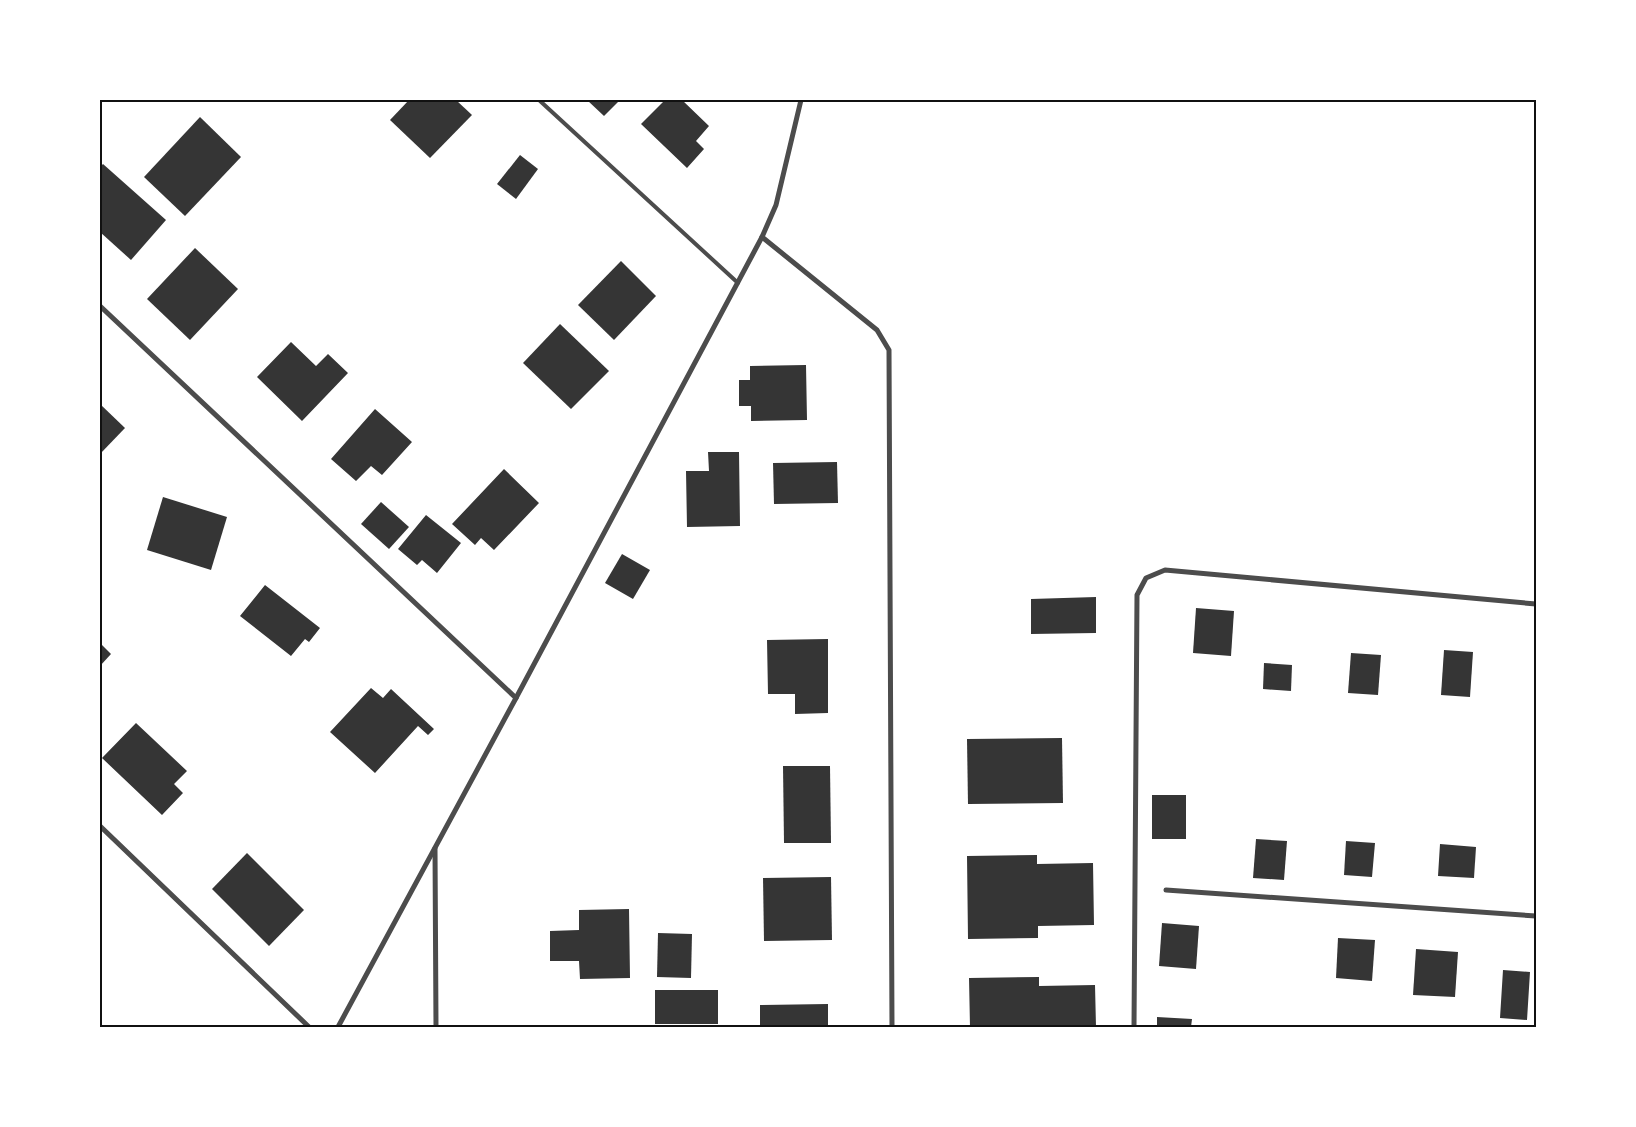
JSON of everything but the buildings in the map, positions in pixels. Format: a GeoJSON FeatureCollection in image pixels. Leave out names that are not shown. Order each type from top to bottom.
{"type":"FeatureCollection","features":[{"type":"Feature","properties":{"kind":"street"},"geometry":{"type":"LineString","coordinates":[[338,1027],[762,237],[776,205],[801,100]]}},
{"type":"Feature","properties":{"kind":"street"},"geometry":{"type":"LineString","coordinates":[[762,237],[877,330],[889,350],[892,1027]]}},
{"type":"Feature","properties":{"kind":"street"},"geometry":{"type":"LineString","coordinates":[[100,306],[516,698]]}},
{"type":"Feature","properties":{"kind":"street"},"geometry":{"type":"LineString","coordinates":[[1134,1027],[1137,595],[1146,578],[1165,570],[1536,604]]}},
{"type":"Feature","properties":{"kind":"street"},"geometry":{"type":"LineString","coordinates":[[100,826],[309,1027]]}},
{"type":"Feature","properties":{"kind":"street"},"geometry":{"type":"LineString","coordinates":[[435,847],[436,1027]]}},
{"type":"Feature","properties":{"kind":"street"},"geometry":{"type":"LineString","coordinates":[[1166,890],[1536,916]]}},
{"type":"Feature","properties":{"kind":"lane"},"geometry":{"type":"LineString","coordinates":[[539,100],[738,283]]}}]}
